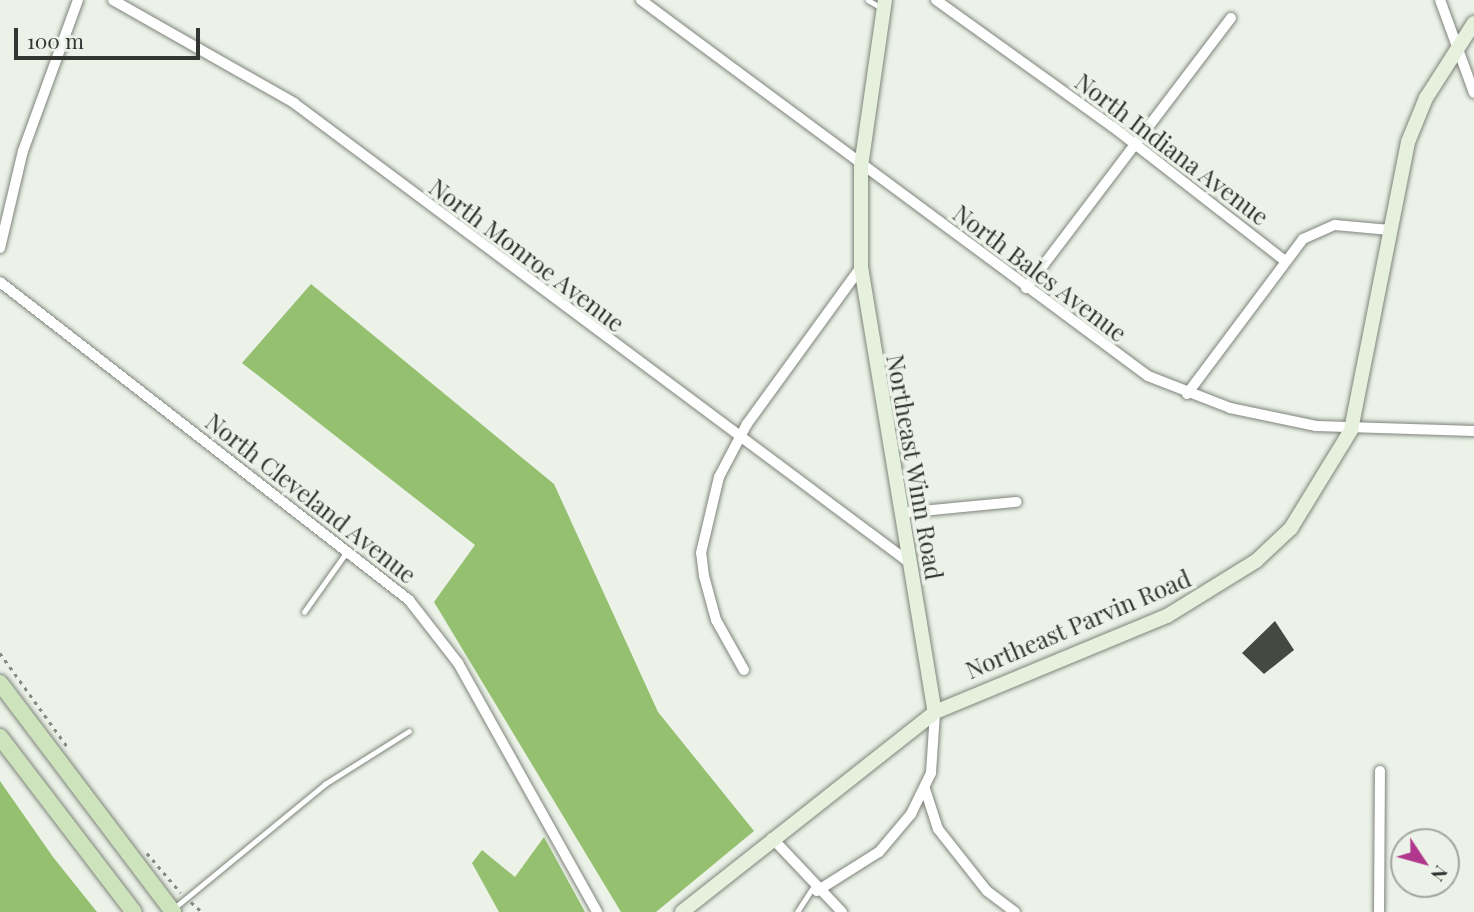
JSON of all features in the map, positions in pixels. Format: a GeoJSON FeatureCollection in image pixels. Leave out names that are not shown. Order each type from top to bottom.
{"type":"FeatureCollection","features":[{"type":"Feature","properties":{"kind":"main road","name":"Northeast Winn Road"},"geometry":{"type":"LineString","coordinates":[[884,5],[861,167],[861,267],[901,513],[906,560],[935,712]]}},
{"type":"Feature","properties":{"kind":"main road","name":"Northeast Parvin Road"},"geometry":{"type":"LineString","coordinates":[[682,912],[772,838],[935,712],[1167,616],[1214,591],[1291,528],[1351,430],[1408,142],[1457,46],[1474,23]]}},
{"type":"Feature","properties":{"kind":"main road"},"geometry":{"type":"LineString","coordinates":[[0,683],[172,911]]}},
{"type":"Feature","properties":{"kind":"main road"},"geometry":{"type":"LineString","coordinates":[[0,737],[134,912]]}},
{"type":"Feature","properties":{"kind":"street"},"geometry":{"type":"LineString","coordinates":[[0,248],[23,151],[78,0]]}},
{"type":"Feature","properties":{"kind":"street","name":"North Monroe Avenue"},"geometry":{"type":"LineString","coordinates":[[113,0],[293,103],[737,439],[906,560]]}},
{"type":"Feature","properties":{"kind":"street","name":"North Bales Avenue"},"geometry":{"type":"LineString","coordinates":[[641,0],[1120,359],[1187,394],[1265,418],[1351,430],[1474,429]]}},
{"type":"Feature","properties":{"kind":"street","name":"North Indiana Avenue"},"geometry":{"type":"LineString","coordinates":[[936,0],[1133,142],[1285,261]]}},
{"type":"Feature","properties":{"kind":"street"},"geometry":{"type":"LineString","coordinates":[[1440,0],[1474,93]]}},
{"type":"Feature","properties":{"kind":"street"},"geometry":{"type":"LineString","coordinates":[[1026,288],[1133,142],[1231,18]]}},
{"type":"Feature","properties":{"kind":"street"},"geometry":{"type":"LineString","coordinates":[[1187,394],[1303,239],[1327,226],[1390,230]]}},
{"type":"Feature","properties":{"kind":"street"},"geometry":{"type":"LineString","coordinates":[[744,670],[716,620],[701,553],[719,477],[737,439],[861,267]]}},
{"type":"Feature","properties":{"kind":"street","name":"North Cleveland Avenue"},"geometry":{"type":"LineString","coordinates":[[0,282],[408,600],[458,663],[597,912]]}},
{"type":"Feature","properties":{"kind":"street"},"geometry":{"type":"LineString","coordinates":[[901,513],[1016,502]]}},
{"type":"Feature","properties":{"kind":"street","name":"Northeast Winn Road"},"geometry":{"type":"LineString","coordinates":[[815,889],[879,852],[925,788],[937,744],[935,712]]}},
{"type":"Feature","properties":{"kind":"street"},"geometry":{"type":"LineString","coordinates":[[1379,912],[1380,771]]}},
{"type":"Feature","properties":{"kind":"street"},"geometry":{"type":"LineString","coordinates":[[925,788],[938,829],[987,891],[1015,912]]}},
{"type":"Feature","properties":{"kind":"street"},"geometry":{"type":"LineString","coordinates":[[772,838],[815,889],[842,912]]}},
{"type":"Feature","properties":{"kind":"lane"},"geometry":{"type":"LineString","coordinates":[[868,0],[884,5]]}},
{"type":"Feature","properties":{"kind":"lane"},"geometry":{"type":"LineString","coordinates":[[304,612],[348,551]]}},
{"type":"Feature","properties":{"kind":"lane"},"geometry":{"type":"LineString","coordinates":[[172,911],[325,784],[409,730]]}},
{"type":"Feature","properties":{"kind":"lane"},"geometry":{"type":"LineString","coordinates":[[797,912],[815,889]]}},
{"type":"Feature","properties":{"kind":"path"},"geometry":{"type":"LineString","coordinates":[[0,653],[73,754]]}},
{"type":"Feature","properties":{"kind":"path"},"geometry":{"type":"LineString","coordinates":[[140,843],[202,912]]}},
{"type":"Feature","properties":{"kind":"green space"},"geometry":{"type":"Polygon","coordinates":[[[311,284],[554,484],[658,712],[754,831],[656,912],[621,912],[434,602],[475,545],[242,363],[311,284]]]}},
{"type":"Feature","properties":{"kind":"green space"},"geometry":{"type":"Polygon","coordinates":[[[0,781],[53,857],[97,912],[0,912],[0,781]]]}},
{"type":"Feature","properties":{"kind":"green space"},"geometry":{"type":"Polygon","coordinates":[[[544,837],[585,912],[499,912],[472,863],[482,850],[515,877],[544,837]]]}},
{"type":"Feature","properties":{"kind":"building"},"geometry":{"type":"Polygon","coordinates":[[[1275,621],[1294,650],[1264,674],[1242,653],[1275,621]]]}}]}
